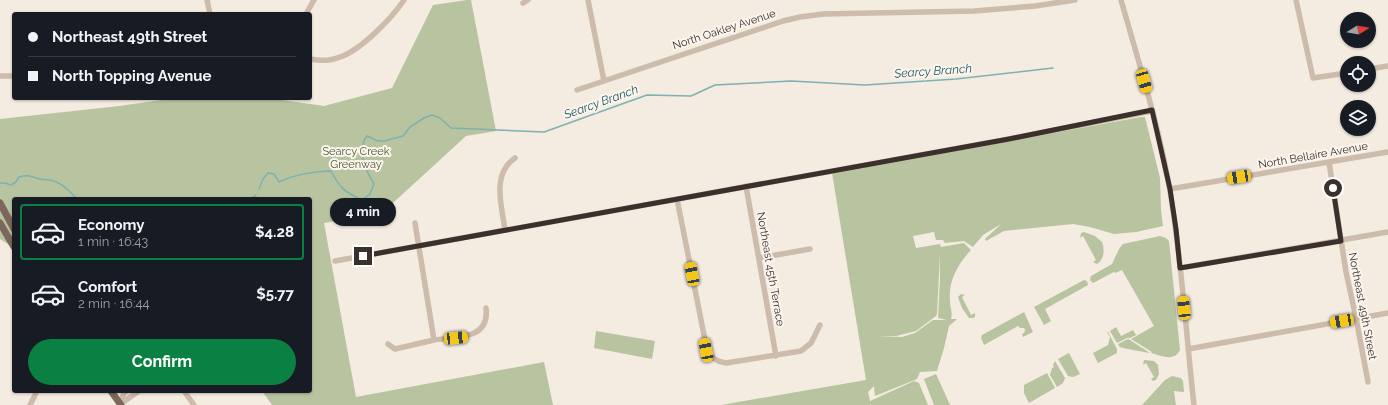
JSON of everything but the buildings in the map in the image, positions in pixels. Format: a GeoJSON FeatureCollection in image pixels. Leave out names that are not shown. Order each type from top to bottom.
{"type":"FeatureCollection","features":[{"type":"Feature","properties":{"kind":"main road"},"geometry":{"type":"LineString","coordinates":[[0,203],[12,225]]}},
{"type":"Feature","properties":{"kind":"main road"},"geometry":{"type":"LineString","coordinates":[[0,223],[12,244]]}},
{"type":"Feature","properties":{"kind":"main road"},"geometry":{"type":"LineString","coordinates":[[112,393],[120,405]]}},
{"type":"Feature","properties":{"kind":"street"},"geometry":{"type":"LineString","coordinates":[[207,0],[210,12]]}},
{"type":"Feature","properties":{"kind":"street"},"geometry":{"type":"LineString","coordinates":[[307,12],[314,0]]}},
{"type":"Feature","properties":{"kind":"street"},"geometry":{"type":"LineString","coordinates":[[312,59],[319,61],[345,56],[384,24],[404,0]]}},
{"type":"Feature","properties":{"kind":"street"},"geometry":{"type":"LineString","coordinates":[[588,0],[604,81]]}},
{"type":"Feature","properties":{"kind":"street","name":"North Oakley Avenue"},"geometry":{"type":"LineString","coordinates":[[576,90],[674,56],[783,21],[800,17],[823,14],[974,11],[1035,6],[1075,0]]}},
{"type":"Feature","properties":{"kind":"street"},"geometry":{"type":"LineString","coordinates":[[1121,0],[1152,110],[1170,189],[1176,229],[1194,405]]}},
{"type":"Feature","properties":{"kind":"street"},"geometry":{"type":"LineString","coordinates":[[1296,0],[1313,78],[1340,74]]}},
{"type":"Feature","properties":{"kind":"street"},"geometry":{"type":"LineString","coordinates":[[1376,68],[1388,66]]}},
{"type":"Feature","properties":{"kind":"street"},"geometry":{"type":"LineString","coordinates":[[0,76],[12,76]]}},
{"type":"Feature","properties":{"kind":"street"},"geometry":{"type":"LineString","coordinates":[[335,261],[1009,139],[1152,110]]}},
{"type":"Feature","properties":{"kind":"street","name":"North Bellaire Avenue"},"geometry":{"type":"LineString","coordinates":[[1170,189],[1388,152]]}},
{"type":"Feature","properties":{"kind":"street"},"geometry":{"type":"LineString","coordinates":[[505,230],[500,183],[504,170],[515,158]]}},
{"type":"Feature","properties":{"kind":"street","name":"Northeast 49th Street"},"geometry":{"type":"LineString","coordinates":[[1329,162],[1346,272],[1368,382]]}},
{"type":"Feature","properties":{"kind":"street","name":"Northeast 45th Terrace"},"geometry":{"type":"LineString","coordinates":[[746,186],[776,356]]}},
{"type":"Feature","properties":{"kind":"street"},"geometry":{"type":"LineString","coordinates":[[677,199],[706,350],[714,359],[726,363],[795,353],[807,348],[820,325]]}},
{"type":"Feature","properties":{"kind":"street"},"geometry":{"type":"LineString","coordinates":[[415,223],[434,340]]}},
{"type":"Feature","properties":{"kind":"street"},"geometry":{"type":"LineString","coordinates":[[1180,268],[1388,232]]}},
{"type":"Feature","properties":{"kind":"street"},"geometry":{"type":"LineString","coordinates":[[759,258],[810,250]]}},
{"type":"Feature","properties":{"kind":"street"},"geometry":{"type":"LineString","coordinates":[[388,344],[395,349],[434,340],[467,337],[477,332],[485,323],[487,314],[486,308]]}},
{"type":"Feature","properties":{"kind":"street"},"geometry":{"type":"LineString","coordinates":[[1188,349],[1388,313]]}},
{"type":"Feature","properties":{"kind":"street"},"geometry":{"type":"LineString","coordinates":[[30,405],[36,393]]}},
{"type":"Feature","properties":{"kind":"street"},"geometry":{"type":"LineString","coordinates":[[120,405],[124,393]]}},
{"type":"Feature","properties":{"kind":"street"},"geometry":{"type":"LineString","coordinates":[[120,405],[136,393]]}},
{"type":"Feature","properties":{"kind":"street"},"geometry":{"type":"LineString","coordinates":[[185,393],[194,405]]}},
{"type":"Feature","properties":{"kind":"green space","name":"Searcy Creek Greenway"},"geometry":{"type":"Polygon","coordinates":[[[471,0],[496,131],[466,136],[382,213],[324,223],[356,397],[544,362],[553,405],[272,405],[263,393],[312,393],[312,197],[12,197],[12,247],[0,239],[0,119],[162,100],[282,100],[324,106],[392,88],[433,5],[471,0]]]}},
{"type":"Feature","properties":{"kind":"green space"},"geometry":{"type":"Polygon","coordinates":[[[1145,117],[1160,178],[1163,226],[1136,232],[1114,234],[1073,224],[1004,231],[986,241],[985,239],[1001,224],[983,235],[973,247],[964,241],[945,243],[943,240],[936,240],[934,232],[913,236],[916,248],[940,244],[941,247],[964,243],[971,250],[958,267],[952,280],[950,294],[951,319],[957,319],[949,326],[937,371],[920,372],[917,379],[875,396],[874,386],[868,392],[870,401],[914,381],[919,383],[928,405],[721,405],[866,380],[832,173],[1145,117]],[[940,254],[936,316],[916,331],[896,336],[877,336],[902,337],[915,333],[933,320],[947,320],[938,318],[940,254]]]}},
{"type":"Feature","properties":{"kind":"green space"},"geometry":{"type":"Polygon","coordinates":[[[1084,232],[1095,236],[1102,242],[1103,254],[1101,260],[1097,264],[1093,262],[1096,260],[1083,236],[1080,238],[1081,233],[1084,232]]]}},
{"type":"Feature","properties":{"kind":"green space"},"geometry":{"type":"Polygon","coordinates":[[[1160,236],[1169,241],[1180,350],[1177,354],[1171,357],[1163,357],[1151,353],[1152,352],[1131,339],[1154,326],[1122,270],[1115,273],[1114,272],[1093,283],[1090,280],[1091,276],[1112,264],[1123,244],[1160,236]]]}},
{"type":"Feature","properties":{"kind":"green space"},"geometry":{"type":"Polygon","coordinates":[[[1084,280],[1087,281],[1088,285],[1045,309],[1051,321],[1044,325],[1034,307],[1084,280]]]}},
{"type":"Feature","properties":{"kind":"green space"},"geometry":{"type":"Polygon","coordinates":[[[961,294],[965,295],[962,297],[971,315],[975,313],[975,317],[969,318],[962,308],[958,297],[961,294]]]}},
{"type":"Feature","properties":{"kind":"green space"},"geometry":{"type":"Polygon","coordinates":[[[1024,312],[1033,332],[1023,337],[1022,334],[1025,330],[1024,328],[1020,328],[1018,326],[984,345],[981,338],[982,335],[1024,312]]]}},
{"type":"Feature","properties":{"kind":"green space"},"geometry":{"type":"Polygon","coordinates":[[[1116,327],[1121,336],[1133,330],[1136,335],[1117,343],[1110,331],[1116,327]]]}},
{"type":"Feature","properties":{"kind":"green space"},"geometry":{"type":"Polygon","coordinates":[[[596,331],[655,341],[652,359],[594,348],[596,331]]]}},
{"type":"Feature","properties":{"kind":"green space"},"geometry":{"type":"Polygon","coordinates":[[[1108,332],[1117,349],[1117,353],[1098,363],[1093,353],[1108,345],[1110,337],[1108,332]]]}},
{"type":"Feature","properties":{"kind":"green space"},"geometry":{"type":"Polygon","coordinates":[[[1128,339],[1150,353],[1119,347],[1118,344],[1128,339]]]}},
{"type":"Feature","properties":{"kind":"green space"},"geometry":{"type":"Polygon","coordinates":[[[1069,353],[1080,374],[1073,377],[1068,376],[1058,359],[1069,353]]]}},
{"type":"Feature","properties":{"kind":"green space"},"geometry":{"type":"Polygon","coordinates":[[[1144,360],[1154,361],[1158,365],[1159,374],[1156,380],[1153,381],[1151,379],[1154,377],[1146,363],[1143,365],[1144,360]]]}},
{"type":"Feature","properties":{"kind":"green space"},"geometry":{"type":"Polygon","coordinates":[[[1055,361],[1065,378],[1063,383],[1057,387],[1050,375],[1055,361]]]}},
{"type":"Feature","properties":{"kind":"green space"},"geometry":{"type":"Polygon","coordinates":[[[1047,373],[1055,388],[1029,403],[1024,393],[1024,385],[1047,373]]]}},
{"type":"Feature","properties":{"kind":"green space"},"geometry":{"type":"Polygon","coordinates":[[[936,374],[950,405],[934,405],[924,379],[936,374]]]}},
{"type":"Feature","properties":{"kind":"green space"},"geometry":{"type":"Polygon","coordinates":[[[1172,376],[1181,378],[1183,381],[1184,392],[1174,391],[1176,405],[1142,405],[1165,380],[1172,376]]]}},
{"type":"Feature","properties":{"kind":"waterway","name":"Searcy Branch"},"geometry":{"type":"LineString","coordinates":[[259,189],[263,179],[268,173],[274,174],[279,182],[304,174],[331,171],[343,189],[362,200],[370,194],[374,184],[363,160],[362,147],[367,136],[378,141],[403,136],[410,127],[432,115],[440,118],[451,128],[544,132],[647,95],[691,96],[715,85],[791,81],[865,85],[956,79],[1053,68]]}},
{"type":"Feature","properties":{"kind":"waterway","name":"Searcy Branch"},"geometry":{"type":"LineString","coordinates":[[0,183],[11,185],[16,182],[19,177],[30,176],[54,181],[68,190],[75,197]]}},
{"type":"Feature","properties":{"kind":"route"},"geometry":{"type":"LineString","coordinates":[[363,256],[1009,139],[1152,110],[1170,189],[1180,268],[1341,241],[1333,188]]}}]}
